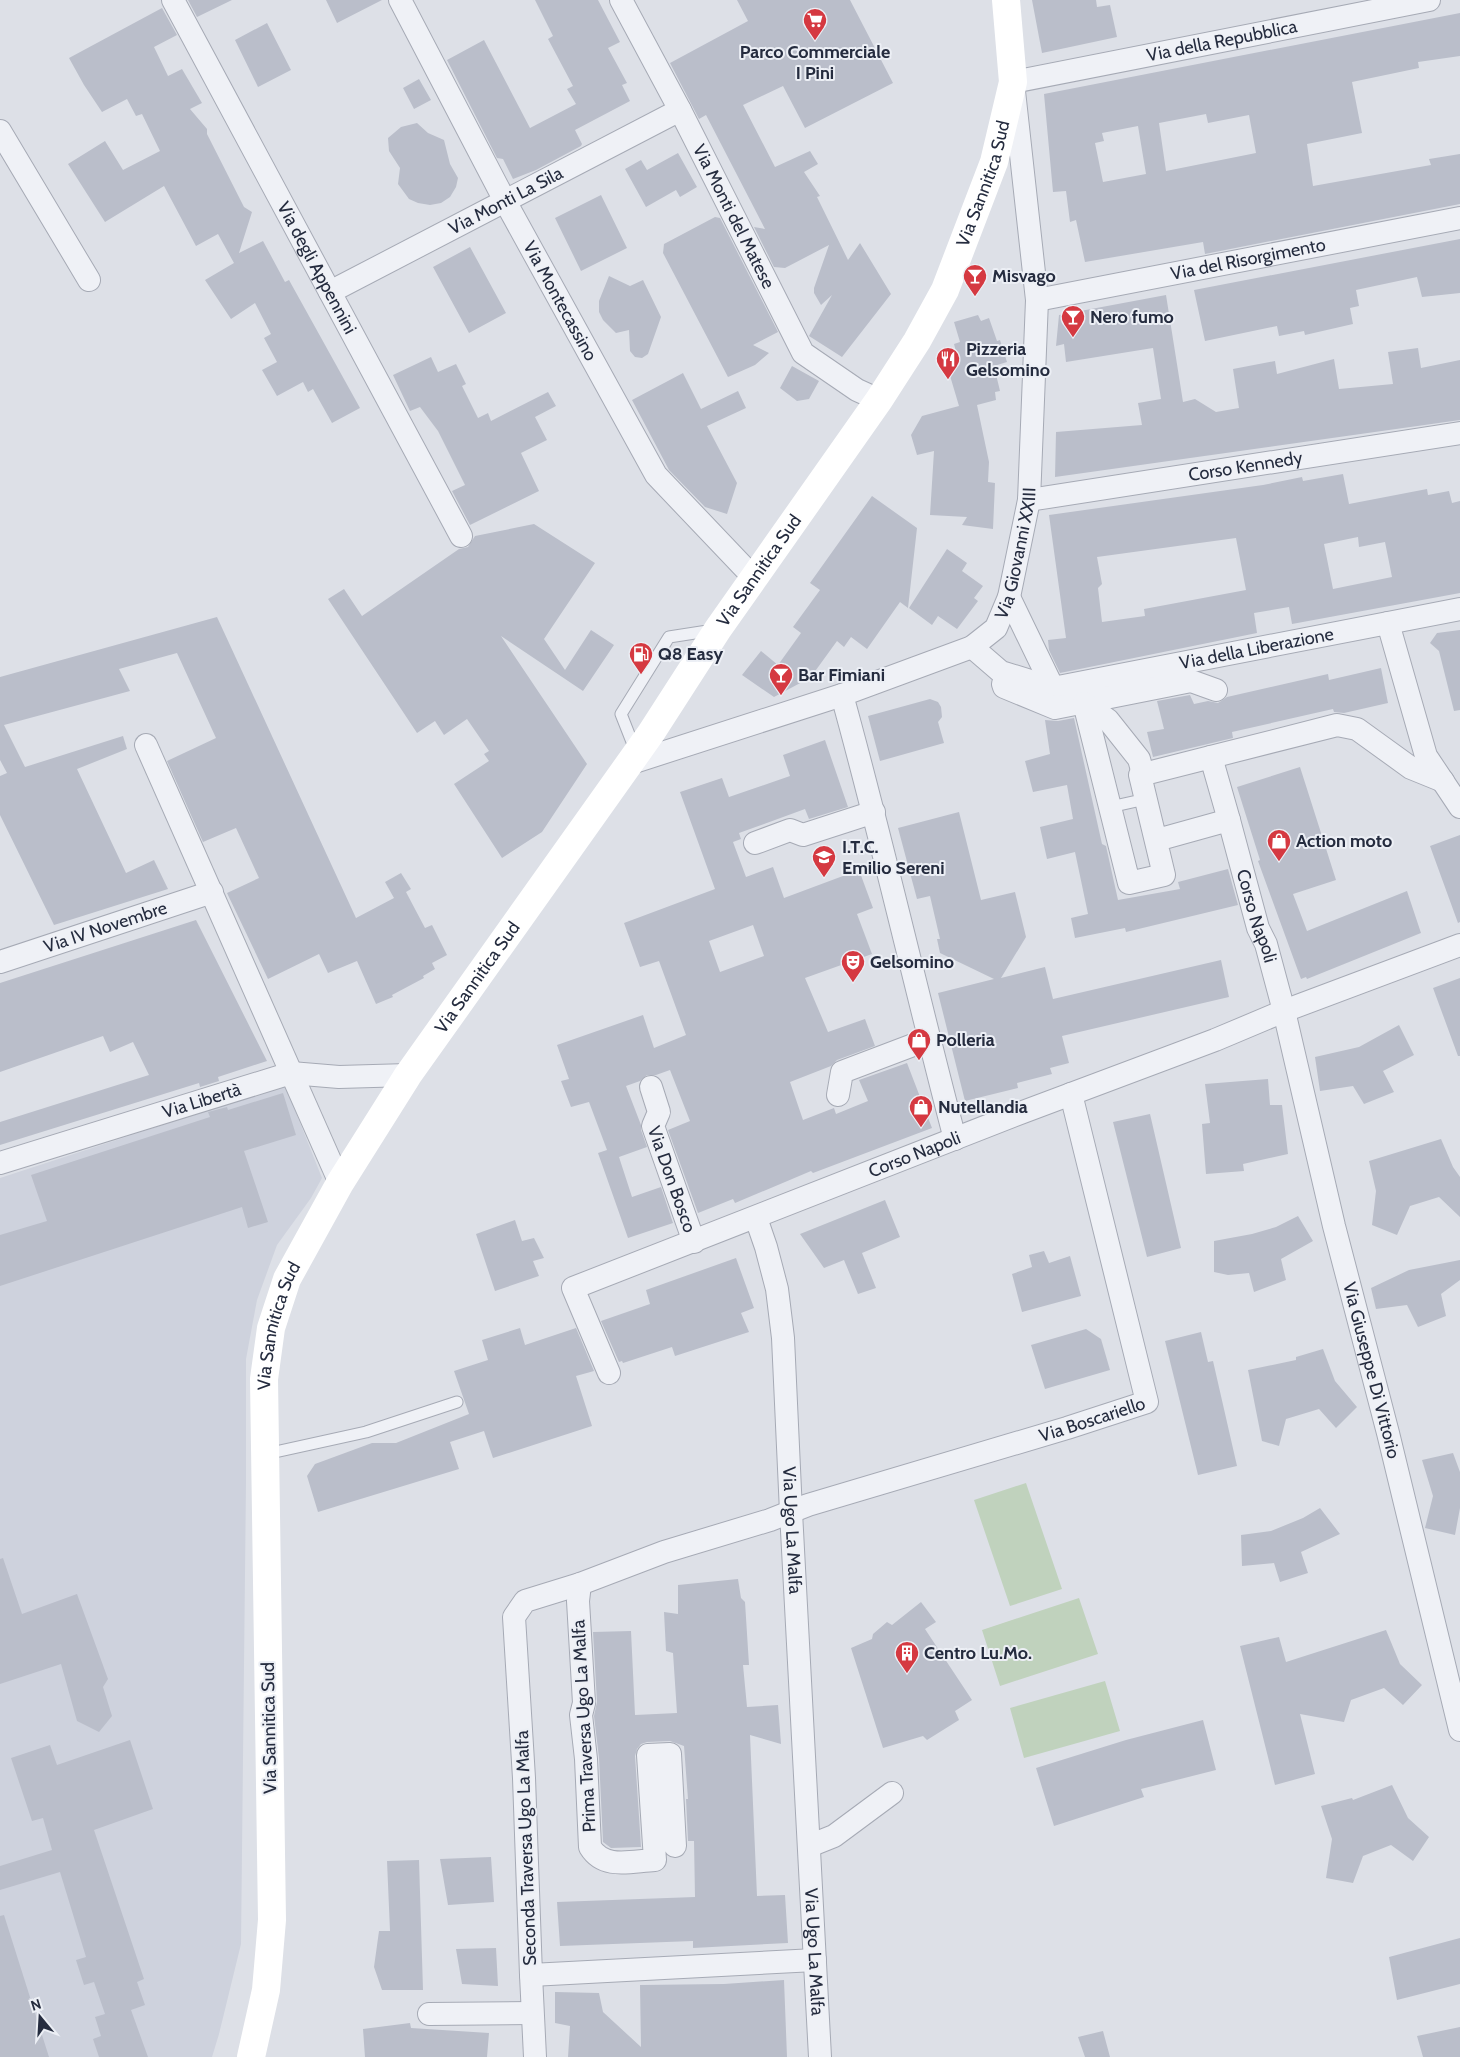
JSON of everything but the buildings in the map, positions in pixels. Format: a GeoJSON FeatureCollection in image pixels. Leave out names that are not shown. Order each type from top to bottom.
{"type":"FeatureCollection","features":[{"type":"Feature","properties":{"kind":"main road","name":"Via Sannitica Sud"},"geometry":{"type":"LineString","coordinates":[[250,2055],[266,1990],[272,1920],[264,1379],[271,1328],[286,1279],[340,1183],[408,1075],[632,759],[718,629],[755,579],[918,341],[945,290],[994,162],[1013,82],[1006,0]]}},
{"type":"Feature","properties":{"kind":"street","name":"Via degli Appennini"},"geometry":{"type":"LineString","coordinates":[[172,0],[461,536]]}},
{"type":"Feature","properties":{"kind":"street","name":"Via Montecassino"},"geometry":{"type":"LineString","coordinates":[[400,0],[505,201],[656,475],[755,579]]}},
{"type":"Feature","properties":{"kind":"street","name":"Via Monti del Matese"},"geometry":{"type":"LineString","coordinates":[[621,0],[680,110],[803,353],[857,390],[878,400]]}},
{"type":"Feature","properties":{"kind":"street","name":"Via della Repubblica"},"geometry":{"type":"LineString","coordinates":[[1013,82],[1429,0]]}},
{"type":"Feature","properties":{"kind":"street","name":"Via Giovanni XXIII"},"geometry":{"type":"LineString","coordinates":[[632,759],[842,695],[972,647],[996,628],[1009,598],[1029,500],[1037,300],[1013,82]]}},
{"type":"Feature","properties":{"kind":"street","name":"Via Monti La Sila"},"geometry":{"type":"LineString","coordinates":[[330,292],[680,110]]}},
{"type":"Feature","properties":{"kind":"street"},"geometry":{"type":"LineString","coordinates":[[0,131],[90,280]]}},
{"type":"Feature","properties":{"kind":"street","name":"Via del Risorgimento"},"geometry":{"type":"LineString","coordinates":[[1037,300],[1460,218]]}},
{"type":"Feature","properties":{"kind":"street","name":"Corso Kennedy"},"geometry":{"type":"LineString","coordinates":[[1029,500],[1460,433]]}},
{"type":"Feature","properties":{"kind":"street"},"geometry":{"type":"LineString","coordinates":[[1009,598],[1053,688]]}},
{"type":"Feature","properties":{"kind":"street","name":"Via della Liberazione"},"geometry":{"type":"LineString","coordinates":[[972,647],[1001,672],[1053,688],[1460,609]]}},
{"type":"Feature","properties":{"kind":"street"},"geometry":{"type":"LineString","coordinates":[[1388,623],[1426,756],[1459,803]]}},
{"type":"Feature","properties":{"kind":"street","name":"Via della Liberazione"},"geometry":{"type":"LineString","coordinates":[[1001,672],[1004,687],[1055,708],[1192,681],[1216,690]]}},
{"type":"Feature","properties":{"kind":"street"},"geometry":{"type":"LineString","coordinates":[[842,695],[874,812],[955,1139]]}},
{"type":"Feature","properties":{"kind":"street"},"geometry":{"type":"LineString","coordinates":[[1084,703],[1128,883],[1164,875],[1140,775],[1143,774],[1337,725],[1357,729],[1411,768],[1443,781]]}},
{"type":"Feature","properties":{"kind":"street"},"geometry":{"type":"LineString","coordinates":[[1084,703],[1108,720],[1139,759],[1143,774]]}},
{"type":"Feature","properties":{"kind":"street"},"geometry":{"type":"LineString","coordinates":[[146,745],[340,1183]]}},
{"type":"Feature","properties":{"kind":"street"},"geometry":{"type":"LineString","coordinates":[[1157,840],[1229,820],[1211,756]]}},
{"type":"Feature","properties":{"kind":"street"},"geometry":{"type":"LineString","coordinates":[[755,843],[790,830],[803,834],[817,831],[874,812]]}},
{"type":"Feature","properties":{"kind":"street","name":"Corso Napoli"},"geometry":{"type":"LineString","coordinates":[[1229,820],[1258,928],[1266,944],[1284,1011]]}},
{"type":"Feature","properties":{"kind":"street","name":"Via IV Novembre"},"geometry":{"type":"LineString","coordinates":[[0,962],[212,892]]}},
{"type":"Feature","properties":{"kind":"street","name":"Corso Napoli"},"geometry":{"type":"LineString","coordinates":[[609,1373],[573,1288],[1460,944]]}},
{"type":"Feature","properties":{"kind":"street","name":"Via Giuseppe Di Vittorio"},"geometry":{"type":"LineString","coordinates":[[1284,1011],[1334,1226],[1388,1434],[1460,1730]]}},
{"type":"Feature","properties":{"kind":"street"},"geometry":{"type":"LineString","coordinates":[[838,1095],[842,1072],[929,1039]]}},
{"type":"Feature","properties":{"kind":"street","name":"Via Libertà"},"geometry":{"type":"LineString","coordinates":[[0,1164],[291,1072],[339,1077],[408,1075]]}},
{"type":"Feature","properties":{"kind":"street","name":"Via Don Bosco"},"geometry":{"type":"LineString","coordinates":[[651,1087],[659,1112],[653,1126],[694,1242]]}},
{"type":"Feature","properties":{"kind":"street","name":"Via Boscariello"},"geometry":{"type":"LineString","coordinates":[[791,1512],[1147,1402],[1071,1094]]}},
{"type":"Feature","properties":{"kind":"street","name":"Via Ugo La Malfa"},"geometry":{"type":"LineString","coordinates":[[756,1218],[777,1290],[782,1328],[820,2057]]}},
{"type":"Feature","properties":{"kind":"street"},"geometry":{"type":"LineString","coordinates":[[580,1584],[664,1552],[791,1512]]}},
{"type":"Feature","properties":{"kind":"street","name":"Seconda Traversa Ugo La Malfa"},"geometry":{"type":"LineString","coordinates":[[580,1584],[525,1601],[514,1618],[524,1778],[531,1975],[815,1960]]}},
{"type":"Feature","properties":{"kind":"street","name":"Prima Traversa Ugo La Malfa"},"geometry":{"type":"LineString","coordinates":[[580,1584],[578,1601],[584,1703],[581,1715],[586,1759],[590,1847],[595,1855],[609,1863],[655,1860],[648,1755],[670,1754],[675,1846]]}},
{"type":"Feature","properties":{"kind":"street"},"geometry":{"type":"LineString","coordinates":[[809,1846],[834,1836],[892,1792]]}},
{"type":"Feature","properties":{"kind":"street"},"geometry":{"type":"LineString","coordinates":[[531,1975],[535,2057]]}},
{"type":"Feature","properties":{"kind":"street"},"geometry":{"type":"LineString","coordinates":[[429,2014],[532,2013]]}},
{"type":"Feature","properties":{"kind":"lane"},"geometry":{"type":"LineString","coordinates":[[632,759],[621,714],[669,637],[718,629]]}},
{"type":"Feature","properties":{"kind":"lane"},"geometry":{"type":"LineString","coordinates":[[1110,807],[1146,799]]}},
{"type":"Feature","properties":{"kind":"lane"},"geometry":{"type":"LineString","coordinates":[[264,1455],[366,1432],[457,1402]]}},
{"type":"Feature","properties":{"kind":"shaded area"},"geometry":{"type":"Polygon","coordinates":[[[285,1085],[322,1178],[311,1198],[277,1245],[257,1300],[246,1359],[241,1944],[219,2034],[212,2057],[0,2057],[0,1178],[285,1085]]]}},
{"type":"Feature","properties":{"kind":"green space"},"geometry":{"type":"Polygon","coordinates":[[[1026,1483],[1062,1589],[1010,1606],[974,1500],[1026,1483]]]}},
{"type":"Feature","properties":{"kind":"green space"},"geometry":{"type":"Polygon","coordinates":[[[1079,1598],[1098,1654],[1000,1686],[982,1630],[1079,1598]]]}},
{"type":"Feature","properties":{"kind":"green space"},"geometry":{"type":"Polygon","coordinates":[[[1105,1681],[1120,1731],[1024,1758],[1010,1708],[1105,1681]]]}},
{"type":"Feature","properties":{"kind":"place","name":"Parco Commerciale I Pini"},"geometry":{"type":"Point","coordinates":[815,41]}},
{"type":"Feature","properties":{"kind":"place","name":"Misvago"},"geometry":{"type":"Point","coordinates":[975,297]}},
{"type":"Feature","properties":{"kind":"place","name":"Nero fumo"},"geometry":{"type":"Point","coordinates":[1073,338]}},
{"type":"Feature","properties":{"kind":"place","name":"Pizzeria Gelsomino"},"geometry":{"type":"Point","coordinates":[948,380]}},
{"type":"Feature","properties":{"kind":"place","name":"Q8 Easy"},"geometry":{"type":"Point","coordinates":[641,675]}},
{"type":"Feature","properties":{"kind":"place","name":"Bar Fimiani"},"geometry":{"type":"Point","coordinates":[781,696]}},
{"type":"Feature","properties":{"kind":"place","name":"Action moto"},"geometry":{"type":"Point","coordinates":[1279,862]}},
{"type":"Feature","properties":{"kind":"place","name":"I.T.C. Emilio Sereni"},"geometry":{"type":"Point","coordinates":[824,878]}},
{"type":"Feature","properties":{"kind":"place","name":"Gelsomino"},"geometry":{"type":"Point","coordinates":[853,983]}},
{"type":"Feature","properties":{"kind":"place","name":"Polleria"},"geometry":{"type":"Point","coordinates":[919,1061]}},
{"type":"Feature","properties":{"kind":"place","name":"Nutellandia"},"geometry":{"type":"Point","coordinates":[921,1128]}},
{"type":"Feature","properties":{"kind":"place","name":"Centro Lu.Mo."},"geometry":{"type":"Point","coordinates":[907,1674]}}]}
